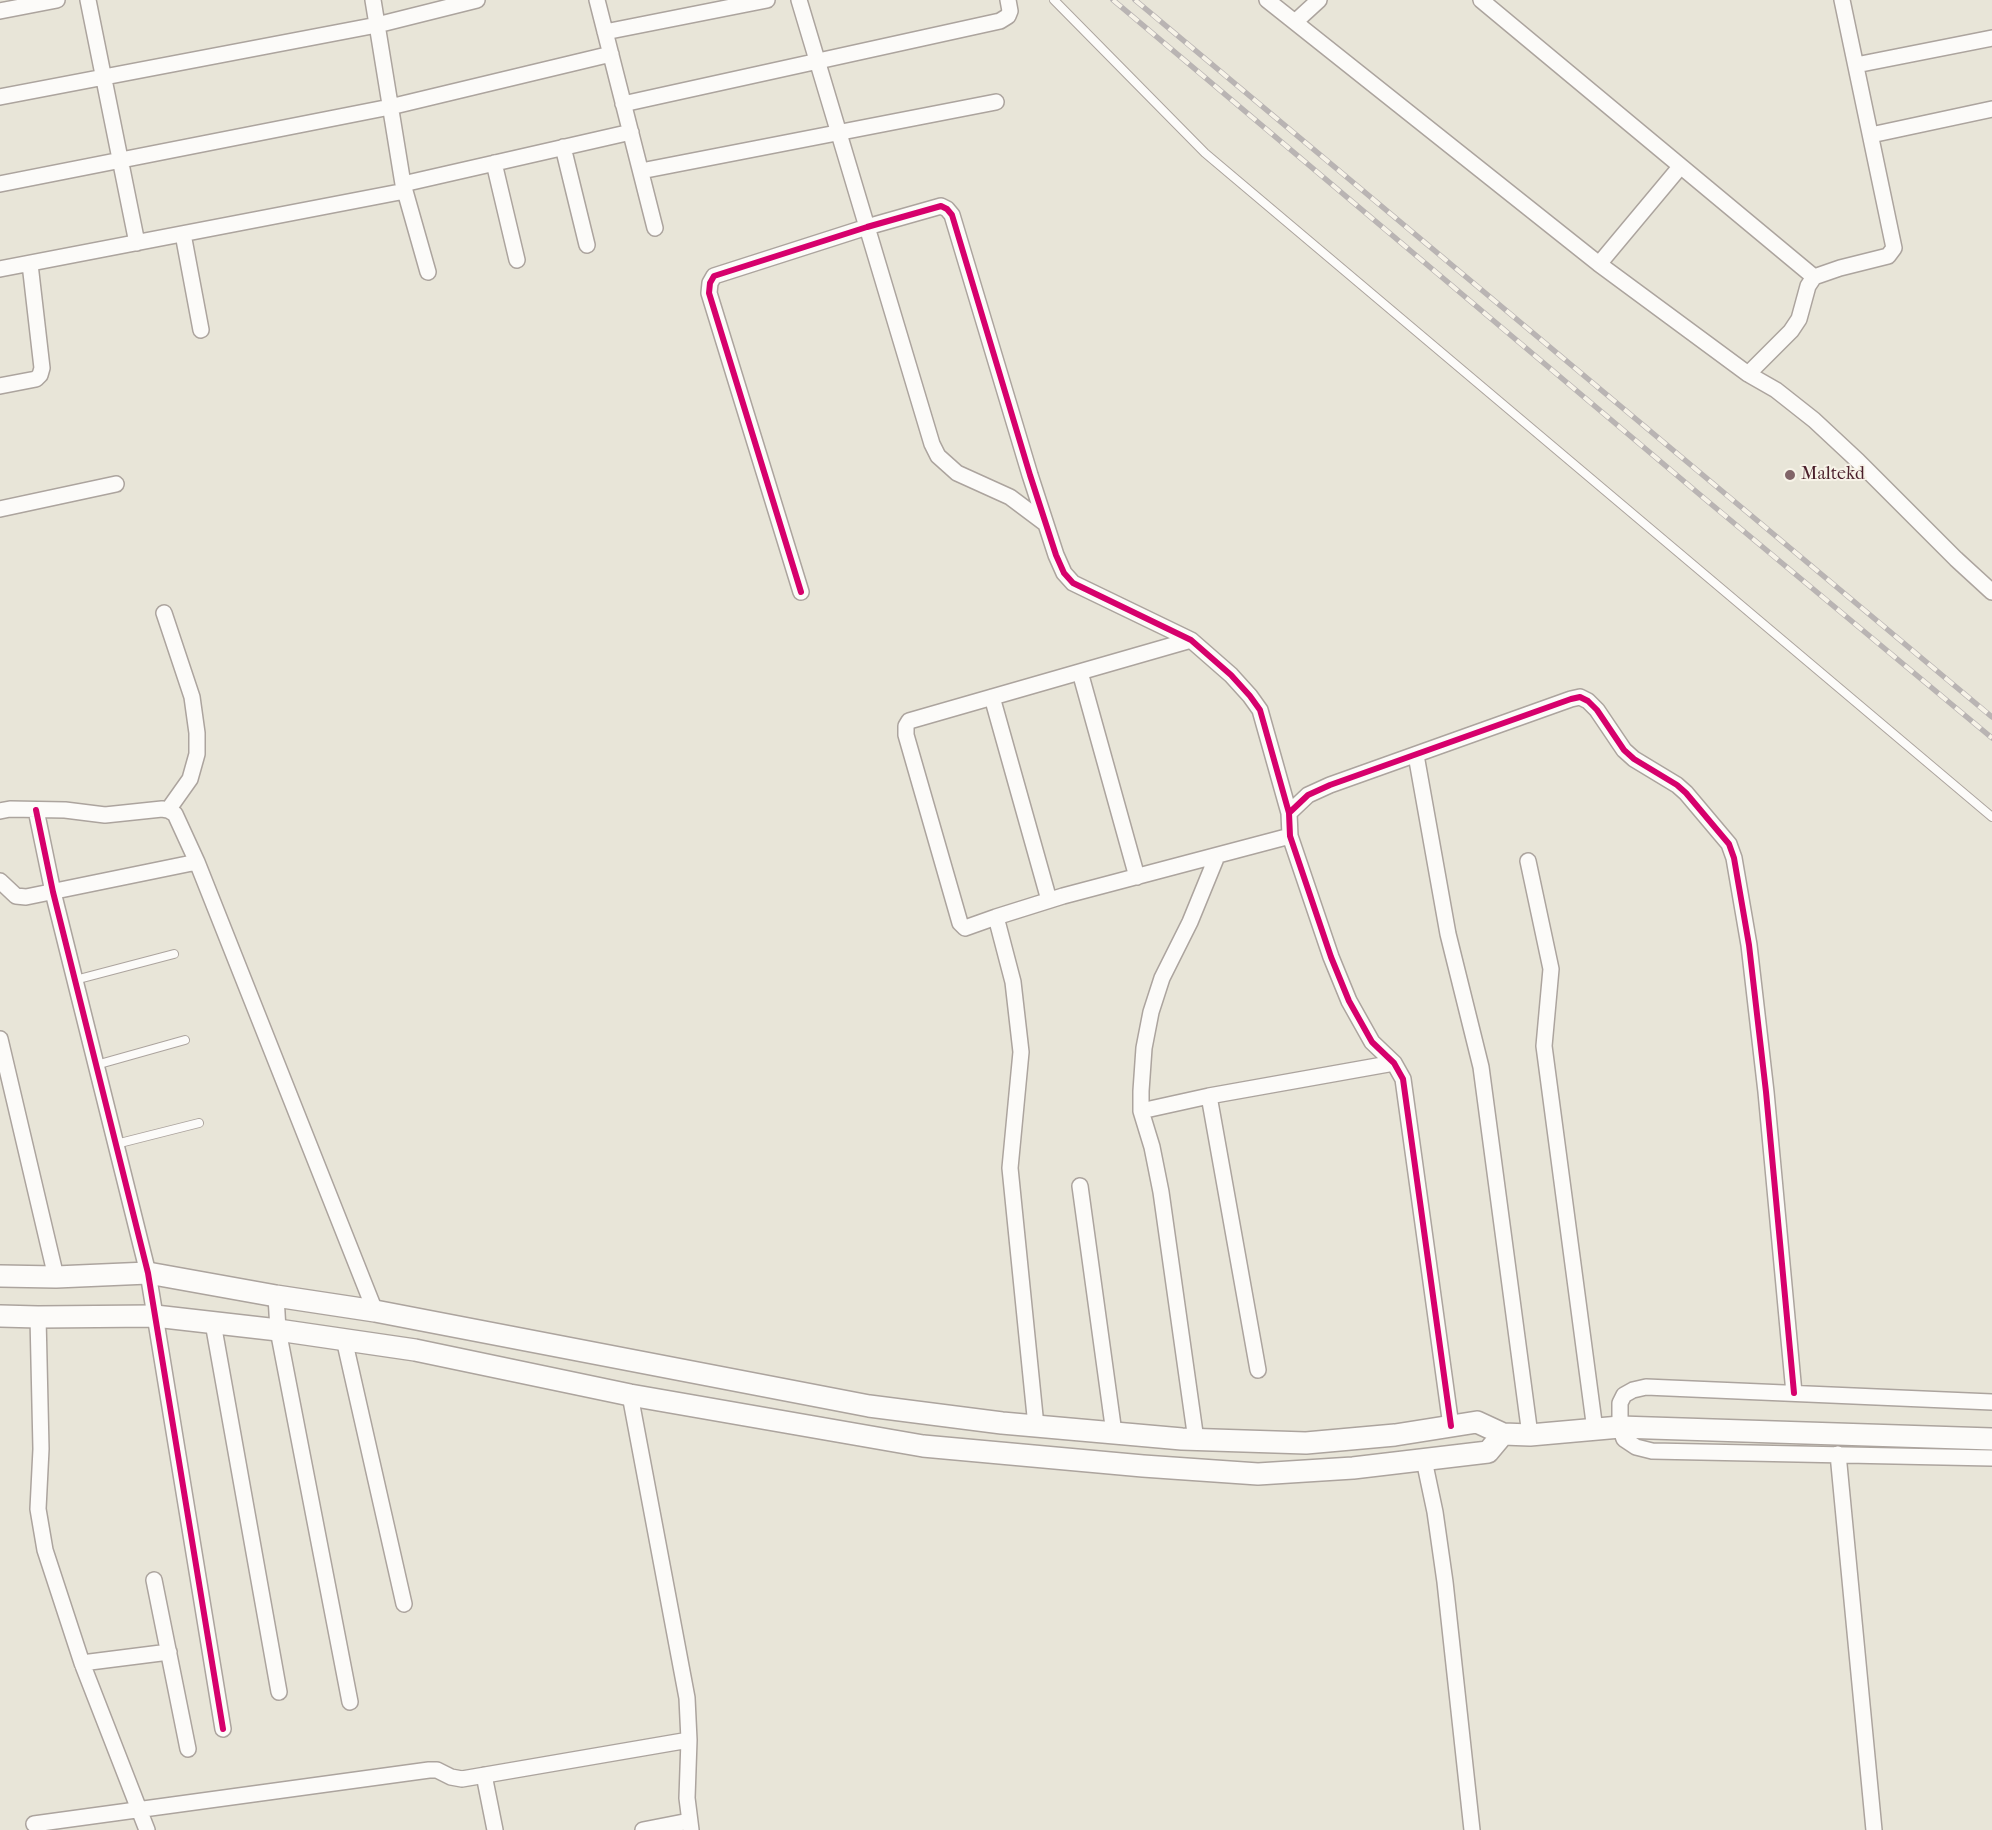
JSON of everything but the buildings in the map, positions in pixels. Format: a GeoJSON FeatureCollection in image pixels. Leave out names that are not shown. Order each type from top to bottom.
{"type":"FeatureCollection","features":[{"type":"Feature","properties":{"kind":"main road"},"geometry":{"type":"LineString","coordinates":[[0,1276],[56,1277],[148,1273],[276,1296],[375,1311],[869,1406],[1036,1426],[1196,1440],[1306,1443],[1394,1435],[1477,1422],[1503,1434],[1530,1435],[1620,1427],[1992,1440]]}},
{"type":"Feature","properties":{"kind":"main road"},"geometry":{"type":"LineString","coordinates":[[0,1316],[155,1316],[278,1330],[415,1350],[630,1395],[922,1446],[1143,1466],[1258,1474],[1353,1468],[1488,1452],[1503,1434]]}},
{"type":"Feature","properties":{"kind":"street"},"geometry":{"type":"LineString","coordinates":[[0,11],[57,0]]}},
{"type":"Feature","properties":{"kind":"street"},"geometry":{"type":"LineString","coordinates":[[88,0],[137,243]]}},
{"type":"Feature","properties":{"kind":"street"},"geometry":{"type":"LineString","coordinates":[[373,0],[404,188],[428,272]]}},
{"type":"Feature","properties":{"kind":"street"},"geometry":{"type":"LineString","coordinates":[[0,97],[377,25],[478,0]]}},
{"type":"Feature","properties":{"kind":"street"},"geometry":{"type":"LineString","coordinates":[[597,0],[655,228]]}},
{"type":"Feature","properties":{"kind":"street"},"geometry":{"type":"LineString","coordinates":[[605,32],[767,0]]}},
{"type":"Feature","properties":{"kind":"street"},"geometry":{"type":"LineString","coordinates":[[799,0],[932,444],[938,456],[957,474],[1010,497],[1046,524]]}},
{"type":"Feature","properties":{"kind":"street"},"geometry":{"type":"LineString","coordinates":[[623,104],[1000,21],[1008,16],[1010,11],[1008,0]]}},
{"type":"Feature","properties":{"kind":"street"},"geometry":{"type":"LineString","coordinates":[[1267,0],[1599,264],[1748,374],[1776,390],[1814,420],[1992,592]]}},
{"type":"Feature","properties":{"kind":"street"},"geometry":{"type":"LineString","coordinates":[[1295,22],[1319,0]]}},
{"type":"Feature","properties":{"kind":"street"},"geometry":{"type":"LineString","coordinates":[[1481,0],[1814,277]]}},
{"type":"Feature","properties":{"kind":"street"},"geometry":{"type":"LineString","coordinates":[[1748,374],[1791,331],[1799,320],[1808,286],[1814,277],[1840,268],[1888,256],[1894,248],[1842,0]]}},
{"type":"Feature","properties":{"kind":"street"},"geometry":{"type":"LineString","coordinates":[[1856,66],[1992,38]]}},
{"type":"Feature","properties":{"kind":"street"},"geometry":{"type":"LineString","coordinates":[[0,184],[390,107],[611,54]]}},
{"type":"Feature","properties":{"kind":"street"},"geometry":{"type":"LineString","coordinates":[[641,171],[996,102]]}},
{"type":"Feature","properties":{"kind":"street"},"geometry":{"type":"LineString","coordinates":[[1871,135],[1992,109]]}},
{"type":"Feature","properties":{"kind":"street"},"geometry":{"type":"LineString","coordinates":[[0,270],[404,188],[494,163],[631,132]]}},
{"type":"Feature","properties":{"kind":"street"},"geometry":{"type":"LineString","coordinates":[[563,147],[587,245]]}},
{"type":"Feature","properties":{"kind":"street"},"geometry":{"type":"LineString","coordinates":[[494,163],[517,260]]}},
{"type":"Feature","properties":{"kind":"street"},"geometry":{"type":"LineString","coordinates":[[1599,264],[1680,167]]}},
{"type":"Feature","properties":{"kind":"street"},"geometry":{"type":"LineString","coordinates":[[801,592],[709,293],[710,283],[714,276],[866,227],[941,206],[952,215],[1046,524],[1064,573],[1073,583],[1191,640],[1231,675],[1260,710],[1289,813],[1290,836],[1330,957],[1349,1001],[1372,1042],[1394,1063],[1403,1078],[1451,1426]]}},
{"type":"Feature","properties":{"kind":"street"},"geometry":{"type":"LineString","coordinates":[[183,234],[201,330]]}},
{"type":"Feature","properties":{"kind":"street"},"geometry":{"type":"LineString","coordinates":[[0,386],[36,379],[42,368],[30,264]]}},
{"type":"Feature","properties":{"kind":"street"},"geometry":{"type":"LineString","coordinates":[[0,509],[116,484]]}},
{"type":"Feature","properties":{"kind":"street"},"geometry":{"type":"LineString","coordinates":[[164,613],[192,697],[197,754],[190,778],[168,810]]}},
{"type":"Feature","properties":{"kind":"street"},"geometry":{"type":"LineString","coordinates":[[1191,640],[913,718],[908,721],[906,736],[960,923],[965,928],[1049,900],[1290,836]]}},
{"type":"Feature","properties":{"kind":"street"},"geometry":{"type":"LineString","coordinates":[[1080,672],[1137,877]]}},
{"type":"Feature","properties":{"kind":"street"},"geometry":{"type":"LineString","coordinates":[[992,697],[1049,900]]}},
{"type":"Feature","properties":{"kind":"street"},"geometry":{"type":"LineString","coordinates":[[1289,813],[1308,795],[1580,697],[1588,700],[1597,710],[1624,750],[1634,759],[1677,785],[1729,844],[1734,858],[1749,945],[1766,1092],[1794,1393]]}},
{"type":"Feature","properties":{"kind":"street"},"geometry":{"type":"LineString","coordinates":[[1416,755],[1448,934],[1481,1067],[1530,1435]]}},
{"type":"Feature","properties":{"kind":"street"},"geometry":{"type":"LineString","coordinates":[[36,810],[74,980],[148,1273],[223,1729]]}},
{"type":"Feature","properties":{"kind":"street"},"geometry":{"type":"LineString","coordinates":[[0,811],[65,810],[105,814],[168,810],[175,814],[197,862],[375,1311]]}},
{"type":"Feature","properties":{"kind":"street"},"geometry":{"type":"LineString","coordinates":[[1196,1440],[1158,1179],[1141,1111],[1144,1048],[1151,1012],[1162,978],[1190,922],[1217,856]]}},
{"type":"Feature","properties":{"kind":"street"},"geometry":{"type":"LineString","coordinates":[[1528,861],[1551,969],[1544,1046],[1595,1430]]}},
{"type":"Feature","properties":{"kind":"street"},"geometry":{"type":"LineString","coordinates":[[0,881],[16,896],[26,897],[197,862]]}},
{"type":"Feature","properties":{"kind":"street"},"geometry":{"type":"LineString","coordinates":[[996,917],[1013,982],[1021,1052],[1010,1168],[1036,1426]]}},
{"type":"Feature","properties":{"kind":"street"},"geometry":{"type":"LineString","coordinates":[[0,1039],[56,1277]]}},
{"type":"Feature","properties":{"kind":"street"},"geometry":{"type":"LineString","coordinates":[[1141,1111],[1209,1096],[1394,1063]]}},
{"type":"Feature","properties":{"kind":"street"},"geometry":{"type":"LineString","coordinates":[[1209,1096],[1258,1370]]}},
{"type":"Feature","properties":{"kind":"street"},"geometry":{"type":"LineString","coordinates":[[1080,1186],[1114,1433]]}},
{"type":"Feature","properties":{"kind":"street"},"geometry":{"type":"LineString","coordinates":[[276,1296],[278,1330],[350,1702]]}},
{"type":"Feature","properties":{"kind":"street"},"geometry":{"type":"LineString","coordinates":[[38,1317],[40,1449],[38,1509],[45,1550],[82,1664],[147,1830]]}},
{"type":"Feature","properties":{"kind":"street"},"geometry":{"type":"LineString","coordinates":[[212,1322],[278,1692]]}},
{"type":"Feature","properties":{"kind":"street"},"geometry":{"type":"LineString","coordinates":[[344,1340],[404,1604]]}},
{"type":"Feature","properties":{"kind":"street"},"geometry":{"type":"LineString","coordinates":[[1992,1402],[1646,1387],[1624,1395],[1620,1403],[1620,1427],[1624,1440],[1636,1447],[1652,1451],[1992,1458]]}},
{"type":"Feature","properties":{"kind":"street"},"geometry":{"type":"LineString","coordinates":[[630,1395],[686,1698],[688,1740],[686,1782],[690,1825],[643,1830]]}},
{"type":"Feature","properties":{"kind":"street"},"geometry":{"type":"LineString","coordinates":[[1838,1454],[1874,1830]]}},
{"type":"Feature","properties":{"kind":"street"},"geometry":{"type":"LineString","coordinates":[[1424,1460],[1435,1512],[1445,1582],[1472,1830]]}},
{"type":"Feature","properties":{"kind":"street"},"geometry":{"type":"LineString","coordinates":[[154,1580],[188,1749]]}},
{"type":"Feature","properties":{"kind":"street"},"geometry":{"type":"LineString","coordinates":[[82,1664],[169,1652]]}},
{"type":"Feature","properties":{"kind":"street"},"geometry":{"type":"LineString","coordinates":[[34,1824],[430,1770],[437,1770],[451,1777],[462,1779],[688,1740]]}},
{"type":"Feature","properties":{"kind":"street"},"geometry":{"type":"LineString","coordinates":[[484,1776],[495,1830]]}},
{"type":"Feature","properties":{"kind":"lane"},"geometry":{"type":"LineString","coordinates":[[1054,0],[1205,153],[1992,817]]}},
{"type":"Feature","properties":{"kind":"lane"},"geometry":{"type":"LineString","coordinates":[[74,980],[174,954]]}},
{"type":"Feature","properties":{"kind":"lane"},"geometry":{"type":"LineString","coordinates":[[96,1065],[185,1040]]}},
{"type":"Feature","properties":{"kind":"lane"},"geometry":{"type":"LineString","coordinates":[[116,1144],[199,1123]]}},
{"type":"Feature","properties":{"kind":"railway"},"geometry":{"type":"LineString","coordinates":[[1113,0],[1705,499],[1992,738]]}},
{"type":"Feature","properties":{"kind":"railway"},"geometry":{"type":"LineString","coordinates":[[1135,0],[1992,717]]}},
{"type":"Feature","properties":{"kind":"cycle path"},"geometry":{"type":"LineString","coordinates":[[801,592],[709,293],[710,283],[714,276],[867,227],[941,206],[952,215],[1030,475],[1056,555],[1064,573],[1073,583],[1191,640],[1231,675],[1260,710],[1289,813]]}},
{"type":"Feature","properties":{"kind":"cycle path"},"geometry":{"type":"LineString","coordinates":[[1451,1426],[1403,1079],[1394,1063],[1372,1042],[1349,1001],[1331,957],[1290,836],[1289,813],[1308,795],[1330,785],[1580,697],[1588,701],[1597,710],[1624,750],[1634,759],[1677,785],[1686,793],[1729,844],[1734,858],[1749,945],[1766,1092],[1794,1393]]}},
{"type":"Feature","properties":{"kind":"cycle path"},"geometry":{"type":"LineString","coordinates":[[36,810],[53,892],[148,1273],[223,1729]]}},
{"type":"Feature","properties":{"kind":"place","name":"Maltekd"},"geometry":{"type":"Point","coordinates":[1790,475]}}]}
